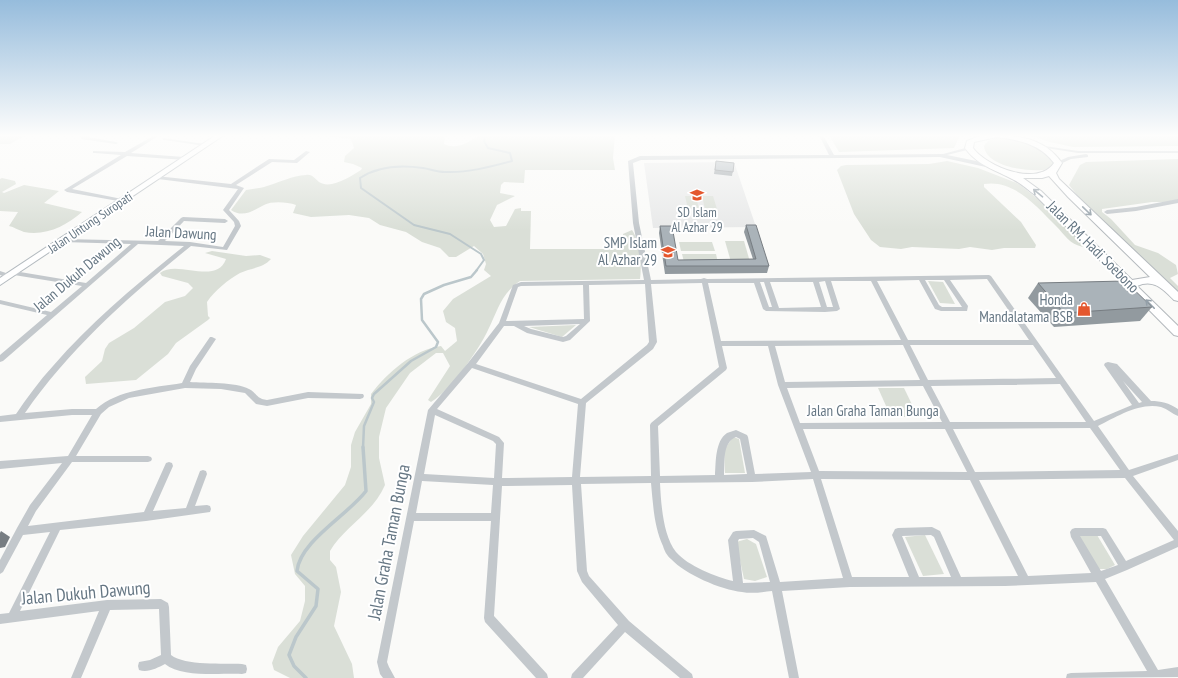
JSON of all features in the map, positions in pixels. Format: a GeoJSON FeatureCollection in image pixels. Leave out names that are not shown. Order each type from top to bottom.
{"type":"FeatureCollection","features":[{"type":"Feature","properties":{"kind":"main road","name":"Jalan Untung Suropati"},"geometry":{"type":"LineString","coordinates":[[0,282],[173,167]]}},
{"type":"Feature","properties":{"kind":"main road","name":"Jalan RM. Hadi Soebono"},"geometry":{"type":"LineString","coordinates":[[990,167],[1019,179],[1038,193],[1178,332]]}},
{"type":"Feature","properties":{"kind":"main road"},"geometry":{"type":"LineString","coordinates":[[1051,172],[1057,167]]}},
{"type":"Feature","properties":{"kind":"main road","name":"Jalan RM. Hadi Soebono"},"geometry":{"type":"LineString","coordinates":[[1002,171],[1030,176],[1051,172],[1056,180],[1070,195],[1178,298]]}},
{"type":"Feature","properties":{"kind":"main road"},"geometry":{"type":"LineString","coordinates":[[1131,285],[1138,281],[1162,282]]}},
{"type":"Feature","properties":{"kind":"street"},"geometry":{"type":"LineString","coordinates":[[105,167],[67,190],[122,201]]}},
{"type":"Feature","properties":{"kind":"street"},"geometry":{"type":"LineString","coordinates":[[158,177],[232,186],[261,167]]}},
{"type":"Feature","properties":{"kind":"street"},"geometry":{"type":"LineString","coordinates":[[630,167],[636,223],[647,272],[653,342],[652,345],[582,402],[576,480],[582,571],[584,579],[625,625],[688,678]]}},
{"type":"Feature","properties":{"kind":"street","name":"Jalan Dawung"},"geometry":{"type":"LineString","coordinates":[[63,240],[190,244],[225,249],[238,226],[237,222],[226,210],[241,188],[232,186]]}},
{"type":"Feature","properties":{"kind":"street"},"geometry":{"type":"LineString","coordinates":[[1107,212],[1178,202]]}},
{"type":"Feature","properties":{"kind":"street"},"geometry":{"type":"LineString","coordinates":[[160,243],[183,219],[225,221]]}},
{"type":"Feature","properties":{"kind":"street","name":"Jalan Dukuh Dawung"},"geometry":{"type":"LineString","coordinates":[[0,359],[51,314],[88,286],[136,243]]}},
{"type":"Feature","properties":{"kind":"street"},"geometry":{"type":"LineString","coordinates":[[18,417],[58,364],[89,332],[137,286],[190,244]]}},
{"type":"Feature","properties":{"kind":"street"},"geometry":{"type":"LineString","coordinates":[[0,273],[88,286]]}},
{"type":"Feature","properties":{"kind":"street","name":"Jalan Graha Taman Bunga"},"geometry":{"type":"LineString","coordinates":[[873,278],[1025,579]]}},
{"type":"Feature","properties":{"kind":"street"},"geometry":{"type":"LineString","coordinates":[[921,278],[937,307],[941,309],[965,309],[965,306],[946,278]]}},
{"type":"Feature","properties":{"kind":"street","name":"Jalan Graha Taman Bunga"},"geometry":{"type":"LineString","coordinates":[[390,678],[384,670],[382,662],[432,410],[471,365],[502,324],[515,286],[518,285],[704,280],[989,278],[1127,474],[1178,538]]}},
{"type":"Feature","properties":{"kind":"street"},"geometry":{"type":"LineString","coordinates":[[815,279],[825,310]]}},
{"type":"Feature","properties":{"kind":"street"},"geometry":{"type":"LineString","coordinates":[[756,280],[766,309],[836,310],[838,308],[827,279]]}},
{"type":"Feature","properties":{"kind":"street"},"geometry":{"type":"LineString","coordinates":[[704,280],[722,370],[654,425],[655,478],[662,530],[666,544],[673,555],[682,562],[711,578],[739,587],[849,582],[916,582],[1098,577],[1124,567],[1178,542]]}},
{"type":"Feature","properties":{"kind":"street"},"geometry":{"type":"LineString","coordinates":[[766,280],[776,310]]}},
{"type":"Feature","properties":{"kind":"street"},"geometry":{"type":"LineString","coordinates":[[515,324],[529,331],[563,340],[568,338],[587,321],[586,283]]}},
{"type":"Feature","properties":{"kind":"street"},"geometry":{"type":"LineString","coordinates":[[0,302],[51,314]]}},
{"type":"Feature","properties":{"kind":"street"},"geometry":{"type":"LineString","coordinates":[[502,324],[587,321]]}},
{"type":"Feature","properties":{"kind":"street"},"geometry":{"type":"LineString","coordinates":[[185,384],[193,368],[212,339]]}},
{"type":"Feature","properties":{"kind":"street"},"geometry":{"type":"LineString","coordinates":[[718,344],[771,345],[1034,342]]}},
{"type":"Feature","properties":{"kind":"street","name":"Jalan Graha Taman Bunga"},"geometry":{"type":"LineString","coordinates":[[771,345],[782,384],[816,475],[849,582]]}},
{"type":"Feature","properties":{"kind":"street"},"geometry":{"type":"LineString","coordinates":[[471,365],[582,402]]}},
{"type":"Feature","properties":{"kind":"street"},"geometry":{"type":"LineString","coordinates":[[1136,406],[1108,365],[1114,366],[1149,404]]}},
{"type":"Feature","properties":{"kind":"street","name":"Jalan Graha Taman Bunga"},"geometry":{"type":"LineString","coordinates":[[782,384],[1062,381]]}},
{"type":"Feature","properties":{"kind":"street"},"geometry":{"type":"LineString","coordinates":[[0,569],[33,508],[70,459],[98,412],[106,404],[128,395],[185,384],[221,386],[239,389],[247,391],[259,402],[308,395],[360,396]]}},
{"type":"Feature","properties":{"kind":"street","name":"Jalan Graha Taman Bunga"},"geometry":{"type":"LineString","coordinates":[[798,426],[848,424],[948,426],[1092,425],[1136,406],[1149,404],[1166,404],[1178,413]]}},
{"type":"Feature","properties":{"kind":"street"},"geometry":{"type":"LineString","coordinates":[[432,410],[498,440],[500,443],[489,618],[543,678]]}},
{"type":"Feature","properties":{"kind":"street"},"geometry":{"type":"LineString","coordinates":[[0,418],[72,412],[98,412]]}},
{"type":"Feature","properties":{"kind":"street"},"geometry":{"type":"LineString","coordinates":[[720,478],[723,441],[728,436],[736,433],[744,437],[752,478]]}},
{"type":"Feature","properties":{"kind":"street"},"geometry":{"type":"LineString","coordinates":[[419,477],[498,482],[655,478],[752,478],[816,475],[973,476],[1127,474],[1178,457]]}},
{"type":"Feature","properties":{"kind":"street"},"geometry":{"type":"LineString","coordinates":[[0,464],[70,459],[148,459]]}},
{"type":"Feature","properties":{"kind":"street"},"geometry":{"type":"LineString","coordinates":[[146,517],[169,466]]}},
{"type":"Feature","properties":{"kind":"street"},"geometry":{"type":"LineString","coordinates":[[189,511],[202,474]]}},
{"type":"Feature","properties":{"kind":"street"},"geometry":{"type":"LineString","coordinates":[[20,531],[207,509]]}},
{"type":"Feature","properties":{"kind":"street"},"geometry":{"type":"LineString","coordinates":[[411,517],[495,517]]}},
{"type":"Feature","properties":{"kind":"street"},"geometry":{"type":"LineString","coordinates":[[12,617],[56,527]]}},
{"type":"Feature","properties":{"kind":"street"},"geometry":{"type":"LineString","coordinates":[[916,582],[897,535],[898,532],[932,531],[937,534],[958,581]]}},
{"type":"Feature","properties":{"kind":"street"},"geometry":{"type":"LineString","coordinates":[[1124,567],[1103,532],[1075,532],[1076,537],[1098,577],[1157,677]]}},
{"type":"Feature","properties":{"kind":"street"},"geometry":{"type":"LineString","coordinates":[[739,587],[733,540],[736,535],[754,534],[763,539],[776,586],[794,678]]}},
{"type":"Feature","properties":{"kind":"street","name":"Jalan Dukuh Dawung"},"geometry":{"type":"LineString","coordinates":[[0,619],[107,605],[158,603],[163,605],[166,658]]}},
{"type":"Feature","properties":{"kind":"street"},"geometry":{"type":"LineString","coordinates":[[76,678],[107,605]]}},
{"type":"Feature","properties":{"kind":"street"},"geometry":{"type":"LineString","coordinates":[[576,678],[625,625]]}},
{"type":"Feature","properties":{"kind":"street"},"geometry":{"type":"LineString","coordinates":[[142,666],[151,665],[166,658],[172,664],[192,668],[222,667],[242,669]]}},
{"type":"Feature","properties":{"kind":"street"},"geometry":{"type":"LineString","coordinates":[[1071,678],[1157,677],[1178,672]]}},
{"type":"Feature","properties":{"kind":"shaded area"},"geometry":{"type":"Polygon","coordinates":[[[359,167],[614,167],[615,170],[525,170],[524,183],[504,182],[501,185],[500,193],[515,196],[497,205],[490,220],[494,227],[506,226],[515,209],[521,208],[521,211],[531,211],[530,249],[624,249],[623,234],[632,230],[639,247],[641,267],[640,279],[520,281],[508,291],[504,297],[478,348],[447,389],[439,396],[431,402],[428,400],[450,366],[443,353],[436,353],[410,373],[386,408],[379,437],[379,458],[385,485],[373,504],[343,534],[330,551],[330,560],[336,567],[341,592],[334,626],[352,664],[354,678],[290,678],[274,670],[272,663],[278,647],[300,621],[305,601],[305,586],[295,574],[291,555],[303,536],[345,485],[351,467],[351,445],[355,432],[371,404],[371,394],[393,370],[411,357],[431,348],[441,346],[445,351],[457,341],[455,328],[446,322],[443,311],[453,299],[491,276],[484,270],[486,264],[483,254],[474,246],[456,257],[449,257],[440,248],[422,242],[406,232],[380,225],[369,218],[349,215],[311,217],[293,213],[296,205],[275,202],[244,214],[231,210],[246,190],[308,175],[324,184],[335,183],[352,176],[362,168],[359,167]]]}},
{"type":"Feature","properties":{"kind":"shaded area","name":"SD Islam Al Azhar 29"},"geometry":{"type":"Polygon","coordinates":[[[645,167],[736,167],[756,227],[653,228],[645,167]]]}},
{"type":"Feature","properties":{"kind":"shaded area"},"geometry":{"type":"Polygon","coordinates":[[[840,167],[972,167],[978,168],[1019,184],[1048,207],[1084,244],[1083,247],[1074,244],[1033,203],[1015,190],[995,184],[984,184],[984,187],[1021,222],[1036,245],[1035,248],[1004,248],[992,250],[970,247],[959,249],[912,247],[901,249],[880,247],[871,240],[854,214],[837,170],[840,167]]]}},
{"type":"Feature","properties":{"kind":"shaded area"},"geometry":{"type":"Polygon","coordinates":[[[1010,167],[1051,167],[1049,169],[1042,170],[1010,167]]]}},
{"type":"Feature","properties":{"kind":"shaded area"},"geometry":{"type":"Polygon","coordinates":[[[1079,167],[1178,167],[1178,202],[1152,202],[1102,209],[1102,212],[1111,219],[1135,245],[1158,253],[1176,265],[1178,274],[1170,278],[1178,286],[1178,296],[1085,205],[1069,185],[1079,167]]]}},
{"type":"Feature","properties":{"kind":"shaded area"},"geometry":{"type":"Polygon","coordinates":[[[2,178],[15,181],[16,184],[2,192],[4,193],[24,185],[59,191],[44,203],[82,212],[62,226],[40,233],[24,232],[9,226],[18,212],[0,211],[0,179],[2,178]]]}},
{"type":"Feature","properties":{"kind":"shaded area"},"geometry":{"type":"Polygon","coordinates":[[[685,196],[696,196],[699,209],[688,209],[685,196]]]}},
{"type":"Feature","properties":{"kind":"shaded area"},"geometry":{"type":"Polygon","coordinates":[[[702,196],[713,196],[717,209],[705,209],[702,196]]]}},
{"type":"Feature","properties":{"kind":"shaded area"},"geometry":{"type":"Polygon","coordinates":[[[725,241],[744,241],[750,262],[731,262],[725,241]]]}},
{"type":"Feature","properties":{"kind":"shaded area"},"geometry":{"type":"Polygon","coordinates":[[[679,242],[712,242],[715,251],[681,251],[679,242]]]}},
{"type":"Feature","properties":{"kind":"shaded area"},"geometry":{"type":"Polygon","coordinates":[[[212,251],[246,256],[260,255],[271,259],[261,266],[240,273],[214,293],[207,302],[208,316],[210,318],[176,343],[168,354],[136,380],[86,384],[85,377],[102,361],[105,349],[109,343],[134,328],[165,302],[185,296],[193,288],[188,283],[162,276],[160,273],[167,269],[205,272],[214,271],[221,267],[226,259],[205,253],[212,251]]]}},
{"type":"Feature","properties":{"kind":"shaded area"},"geometry":{"type":"Polygon","coordinates":[[[682,254],[716,254],[718,263],[684,262],[682,254]]]}},
{"type":"Feature","properties":{"kind":"shaded area"},"geometry":{"type":"Polygon","coordinates":[[[928,281],[943,282],[955,304],[940,303],[928,281]]]}},
{"type":"Feature","properties":{"kind":"shaded area"},"geometry":{"type":"Polygon","coordinates":[[[576,325],[562,337],[529,327],[576,325]]]}},
{"type":"Feature","properties":{"kind":"shaded area"},"geometry":{"type":"Polygon","coordinates":[[[878,388],[904,388],[918,417],[891,417],[878,388]]]}},
{"type":"Feature","properties":{"kind":"shaded area"},"geometry":{"type":"Polygon","coordinates":[[[733,437],[739,439],[745,473],[725,473],[724,450],[733,437]]]}},
{"type":"Feature","properties":{"kind":"shaded area"},"geometry":{"type":"Polygon","coordinates":[[[925,535],[944,574],[923,576],[905,537],[925,535]]]}},
{"type":"Feature","properties":{"kind":"shaded area"},"geometry":{"type":"Polygon","coordinates":[[[1076,535],[1097,535],[1115,565],[1107,569],[1095,569],[1076,535]]]}},
{"type":"Feature","properties":{"kind":"shaded area"},"geometry":{"type":"Polygon","coordinates":[[[747,539],[756,544],[767,577],[755,581],[744,579],[736,542],[747,539]]]}},
{"type":"Feature","properties":{"kind":"building"},"geometry":{"type":"Polygon","coordinates":[[[715,167],[734,167],[733,172],[715,170],[715,167]]]}},
{"type":"Feature","properties":{"kind":"building"},"geometry":{"type":"Polygon","coordinates":[[[746,225],[756,225],[769,266],[666,266],[660,226],[672,226],[678,260],[756,259],[746,225]]]}},
{"type":"Feature","properties":{"kind":"building"},"geometry":{"type":"Polygon","coordinates":[[[1125,281],[1152,307],[1064,313],[1038,283],[1125,281]]]}},
{"type":"Feature","properties":{"kind":"waterway"},"geometry":{"type":"LineString","coordinates":[[476,271],[484,260],[481,254],[450,234],[414,225],[361,188],[360,178],[374,171],[390,167],[415,167],[426,168],[439,172],[462,172],[488,167]]}},
{"type":"Feature","properties":{"kind":"waterway"},"geometry":{"type":"LineString","coordinates":[[363,447],[364,426],[374,402],[372,398],[374,394],[411,361],[436,347],[438,342],[422,320],[421,299],[424,294],[444,285],[471,277],[477,270]]}},
{"type":"Feature","properties":{"kind":"waterway"},"geometry":{"type":"LineString","coordinates":[[306,678],[294,666],[289,655],[296,637],[316,606],[318,589],[297,571],[300,560],[315,539],[366,491],[363,447]]}},
{"type":"Feature","properties":{"kind":"place","name":"SD Islam Al Azhar 29"},"geometry":{"type":"Point","coordinates":[697,195]}},
{"type":"Feature","properties":{"kind":"place","name":"SMP Islam Al Azhar 29"},"geometry":{"type":"Point","coordinates":[668,252]}},
{"type":"Feature","properties":{"kind":"place","name":"Honda Mandalatama BSB"},"geometry":{"type":"Point","coordinates":[1084,309]}}]}
